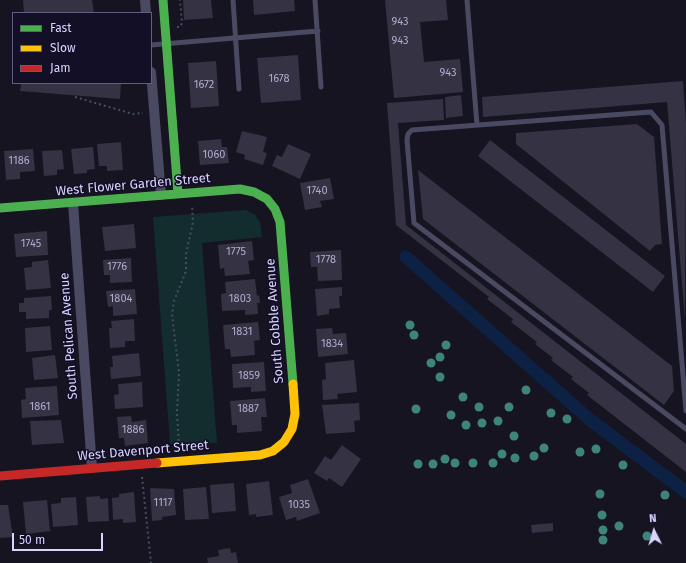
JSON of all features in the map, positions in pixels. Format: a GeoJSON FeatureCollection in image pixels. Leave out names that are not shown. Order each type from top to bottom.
{"type":"FeatureCollection","features":[{"type":"Feature","properties":{"kind":"street"},"geometry":{"type":"LineString","coordinates":[[145,0],[146,12]]}},
{"type":"Feature","properties":{"kind":"street"},"geometry":{"type":"LineString","coordinates":[[163,0],[178,194]]}},
{"type":"Feature","properties":{"kind":"street"},"geometry":{"type":"LineString","coordinates":[[152,84],[161,195]]}},
{"type":"Feature","properties":{"kind":"street","name":"West Flower Garden Street"},"geometry":{"type":"LineString","coordinates":[[0,208],[240,189],[254,192],[267,199]]}},
{"type":"Feature","properties":{"kind":"street","name":"South Cobble Avenue"},"geometry":{"type":"LineString","coordinates":[[267,199],[275,209],[280,222],[295,414],[292,429],[284,442]]}},
{"type":"Feature","properties":{"kind":"street","name":"South Pelican Avenue"},"geometry":{"type":"LineString","coordinates":[[73,203],[92,468]]}},
{"type":"Feature","properties":{"kind":"street","name":"West Davenport Street"},"geometry":{"type":"LineString","coordinates":[[0,476],[260,455],[273,451],[284,442]]}},
{"type":"Feature","properties":{"kind":"lane"},"geometry":{"type":"LineString","coordinates":[[233,0],[239,89]]}},
{"type":"Feature","properties":{"kind":"lane"},"geometry":{"type":"LineString","coordinates":[[315,0],[321,87]]}},
{"type":"Feature","properties":{"kind":"lane"},"geometry":{"type":"LineString","coordinates":[[468,0],[477,125]]}},
{"type":"Feature","properties":{"kind":"lane"},"geometry":{"type":"LineString","coordinates":[[152,45],[318,31]]}},
{"type":"Feature","properties":{"kind":"lane"},"geometry":{"type":"LineString","coordinates":[[686,411],[662,125],[651,112],[412,130],[408,134],[406,140],[414,223],[686,429]]}},
{"type":"Feature","properties":{"kind":"path"},"geometry":{"type":"LineString","coordinates":[[176,27],[180,27],[182,23],[180,0]]}},
{"type":"Feature","properties":{"kind":"path"},"geometry":{"type":"LineString","coordinates":[[74,96],[133,114],[143,113]]}},
{"type":"Feature","properties":{"kind":"path"},"geometry":{"type":"LineString","coordinates":[[178,446],[177,413],[179,373],[172,314],[174,301],[186,271],[186,254],[193,222],[192,203]]}},
{"type":"Feature","properties":{"kind":"path"},"geometry":{"type":"LineString","coordinates":[[142,474],[151,563]]}},
{"type":"Feature","properties":{"kind":"green space"},"geometry":{"type":"Polygon","coordinates":[[[246,210],[255,215],[260,222],[262,237],[202,243],[217,443],[170,444],[153,217],[246,210]]]}},
{"type":"Feature","properties":{"kind":"building"},"geometry":{"type":"Polygon","coordinates":[[[23,0],[92,0],[94,12],[24,12],[23,0]]]}},
{"type":"Feature","properties":{"kind":"building"},"geometry":{"type":"Polygon","coordinates":[[[183,0],[211,0],[213,18],[184,20],[183,0]]]}},
{"type":"Feature","properties":{"kind":"building"},"geometry":{"type":"Polygon","coordinates":[[[253,0],[294,0],[295,11],[254,15],[253,0]]]}},
{"type":"Feature","properties":{"kind":"building"},"geometry":{"type":"Polygon","coordinates":[[[385,0],[446,0],[448,20],[420,22],[424,62],[460,59],[463,92],[394,98],[385,0]]]}},
{"type":"Feature","properties":{"kind":"building"},"geometry":{"type":"Polygon","coordinates":[[[298,55],[301,100],[261,103],[257,58],[298,55]]]}},
{"type":"Feature","properties":{"kind":"building"},"geometry":{"type":"Polygon","coordinates":[[[216,61],[219,106],[191,108],[188,63],[216,61]]]}},
{"type":"Feature","properties":{"kind":"building"},"geometry":{"type":"Polygon","coordinates":[[[683,81],[686,124],[685,320],[667,102],[483,117],[482,97],[683,81]]]}},
{"type":"Feature","properties":{"kind":"building"},"geometry":{"type":"Polygon","coordinates":[[[21,84],[121,84],[120,99],[20,91],[21,84]]]}},
{"type":"Feature","properties":{"kind":"building"},"geometry":{"type":"Polygon","coordinates":[[[461,95],[463,116],[446,118],[445,97],[461,95]]]}},
{"type":"Feature","properties":{"kind":"building"},"geometry":{"type":"Polygon","coordinates":[[[443,99],[444,120],[398,123],[406,225],[686,444],[686,472],[587,395],[589,393],[571,379],[573,377],[551,360],[553,358],[535,344],[537,342],[511,322],[513,319],[487,299],[489,297],[396,225],[387,103],[443,99]]]}},
{"type":"Feature","properties":{"kind":"building"},"geometry":{"type":"Polygon","coordinates":[[[637,124],[654,137],[662,244],[655,245],[650,251],[516,144],[516,133],[637,124]]]}},
{"type":"Feature","properties":{"kind":"building"},"geometry":{"type":"Polygon","coordinates":[[[242,131],[267,137],[263,152],[267,153],[263,165],[244,159],[245,155],[236,152],[242,131]]]}},
{"type":"Feature","properties":{"kind":"building"},"geometry":{"type":"Polygon","coordinates":[[[221,139],[222,147],[227,147],[229,163],[200,165],[198,141],[221,139]]]}},
{"type":"Feature","properties":{"kind":"building"},"geometry":{"type":"Polygon","coordinates":[[[490,140],[665,276],[653,292],[478,156],[490,140]]]}},
{"type":"Feature","properties":{"kind":"building"},"geometry":{"type":"Polygon","coordinates":[[[121,142],[123,170],[107,171],[107,166],[99,166],[97,144],[121,142]]]}},
{"type":"Feature","properties":{"kind":"building"},"geometry":{"type":"Polygon","coordinates":[[[288,144],[311,154],[300,179],[272,166],[277,155],[282,157],[288,144]]]}},
{"type":"Feature","properties":{"kind":"building"},"geometry":{"type":"Polygon","coordinates":[[[93,147],[95,169],[87,170],[87,173],[74,174],[71,149],[93,147]]]}},
{"type":"Feature","properties":{"kind":"building"},"geometry":{"type":"Polygon","coordinates":[[[33,149],[35,171],[20,172],[20,179],[6,180],[4,151],[33,149]]]}},
{"type":"Feature","properties":{"kind":"building"},"geometry":{"type":"Polygon","coordinates":[[[62,150],[64,169],[57,170],[57,175],[44,176],[42,151],[62,150]]]}},
{"type":"Feature","properties":{"kind":"building"},"geometry":{"type":"Polygon","coordinates":[[[418,170],[672,366],[674,391],[664,405],[423,219],[418,170]]]}},
{"type":"Feature","properties":{"kind":"building"},"geometry":{"type":"Polygon","coordinates":[[[330,178],[334,199],[320,201],[322,207],[305,210],[300,183],[330,178]]]}},
{"type":"Feature","properties":{"kind":"building"},"geometry":{"type":"Polygon","coordinates":[[[134,224],[136,248],[105,251],[102,227],[134,224]]]}},
{"type":"Feature","properties":{"kind":"building"},"geometry":{"type":"Polygon","coordinates":[[[47,231],[48,255],[16,257],[14,234],[47,231]]]}},
{"type":"Feature","properties":{"kind":"building"},"geometry":{"type":"Polygon","coordinates":[[[252,241],[254,260],[248,261],[250,274],[225,276],[224,268],[220,269],[218,245],[252,241]]]}},
{"type":"Feature","properties":{"kind":"building"},"geometry":{"type":"Polygon","coordinates":[[[341,250],[342,280],[318,281],[317,267],[311,267],[310,252],[341,250]]]}},
{"type":"Feature","properties":{"kind":"building"},"geometry":{"type":"Polygon","coordinates":[[[131,258],[132,282],[110,283],[110,275],[104,275],[103,260],[131,258]]]}},
{"type":"Feature","properties":{"kind":"building"},"geometry":{"type":"Polygon","coordinates":[[[48,260],[51,288],[26,290],[24,268],[32,267],[32,262],[48,260]]]}},
{"type":"Feature","properties":{"kind":"building"},"geometry":{"type":"Polygon","coordinates":[[[255,279],[257,296],[259,295],[260,303],[257,303],[258,314],[245,315],[245,310],[222,311],[221,294],[226,293],[225,282],[255,279]]]}},
{"type":"Feature","properties":{"kind":"building"},"geometry":{"type":"Polygon","coordinates":[[[342,287],[342,296],[339,296],[340,308],[329,309],[329,314],[317,316],[315,289],[342,287]]]}},
{"type":"Feature","properties":{"kind":"building"},"geometry":{"type":"Polygon","coordinates":[[[135,289],[137,314],[113,316],[113,306],[108,307],[106,291],[135,289]]]}},
{"type":"Feature","properties":{"kind":"building"},"geometry":{"type":"Polygon","coordinates":[[[51,296],[52,310],[49,310],[49,318],[26,319],[26,312],[19,312],[19,303],[24,303],[24,298],[51,296]]]}},
{"type":"Feature","properties":{"kind":"building"},"geometry":{"type":"Polygon","coordinates":[[[134,319],[135,341],[125,341],[125,347],[110,348],[109,328],[112,328],[111,321],[134,319]]]}},
{"type":"Feature","properties":{"kind":"building"},"geometry":{"type":"Polygon","coordinates":[[[258,322],[260,340],[254,341],[255,355],[231,357],[230,349],[225,349],[223,325],[258,322]]]}},
{"type":"Feature","properties":{"kind":"building"},"geometry":{"type":"Polygon","coordinates":[[[50,326],[52,350],[26,352],[25,328],[50,326]]]}},
{"type":"Feature","properties":{"kind":"building"},"geometry":{"type":"Polygon","coordinates":[[[332,328],[333,334],[346,333],[348,354],[318,357],[316,329],[332,328]]]}},
{"type":"Feature","properties":{"kind":"building"},"geometry":{"type":"Polygon","coordinates":[[[139,353],[141,376],[111,379],[110,367],[113,367],[112,356],[139,353]]]}},
{"type":"Feature","properties":{"kind":"building"},"geometry":{"type":"Polygon","coordinates":[[[55,355],[58,378],[34,380],[32,358],[55,355]]]}},
{"type":"Feature","properties":{"kind":"building"},"geometry":{"type":"Polygon","coordinates":[[[354,360],[357,392],[337,394],[338,399],[323,400],[322,380],[326,379],[325,363],[354,360]]]}},
{"type":"Feature","properties":{"kind":"building"},"geometry":{"type":"Polygon","coordinates":[[[264,362],[266,391],[251,392],[251,387],[233,388],[232,364],[264,362]]]}},
{"type":"Feature","properties":{"kind":"building"},"geometry":{"type":"Polygon","coordinates":[[[142,382],[143,407],[115,409],[114,395],[119,394],[118,384],[142,382]]]}},
{"type":"Feature","properties":{"kind":"building"},"geometry":{"type":"Polygon","coordinates":[[[57,386],[59,415],[22,418],[21,400],[26,399],[25,388],[57,386]]]}},
{"type":"Feature","properties":{"kind":"building"},"geometry":{"type":"Polygon","coordinates":[[[265,398],[267,417],[261,417],[262,431],[237,433],[237,425],[232,425],[230,401],[265,398]]]}},
{"type":"Feature","properties":{"kind":"building"},"geometry":{"type":"Polygon","coordinates":[[[359,403],[360,420],[354,421],[355,432],[326,434],[322,405],[359,403]]]}},
{"type":"Feature","properties":{"kind":"building"},"geometry":{"type":"Polygon","coordinates":[[[131,416],[132,422],[146,420],[148,443],[125,446],[124,438],[119,438],[117,417],[131,416]]]}},
{"type":"Feature","properties":{"kind":"building"},"geometry":{"type":"Polygon","coordinates":[[[61,420],[64,443],[32,445],[30,421],[61,420]]]}},
{"type":"Feature","properties":{"kind":"building"},"geometry":{"type":"Polygon","coordinates":[[[342,445],[361,459],[342,487],[329,478],[327,481],[314,473],[325,456],[331,460],[342,445]]]}},
{"type":"Feature","properties":{"kind":"building"},"geometry":{"type":"Polygon","coordinates":[[[308,479],[320,513],[297,521],[296,517],[286,520],[279,497],[292,493],[290,485],[308,479]]]}},
{"type":"Feature","properties":{"kind":"building"},"geometry":{"type":"Polygon","coordinates":[[[269,481],[273,515],[256,517],[256,514],[249,515],[246,484],[269,481]]]}},
{"type":"Feature","properties":{"kind":"building"},"geometry":{"type":"Polygon","coordinates":[[[234,483],[236,511],[212,513],[210,485],[234,483]]]}},
{"type":"Feature","properties":{"kind":"building"},"geometry":{"type":"Polygon","coordinates":[[[206,487],[209,519],[185,520],[183,489],[206,487]]]}},
{"type":"Feature","properties":{"kind":"building"},"geometry":{"type":"Polygon","coordinates":[[[150,488],[174,489],[176,515],[162,517],[162,520],[152,521],[150,488]]]}},
{"type":"Feature","properties":{"kind":"building"},"geometry":{"type":"Polygon","coordinates":[[[134,492],[136,522],[123,523],[123,519],[113,520],[112,498],[119,497],[119,494],[134,492]]]}},
{"type":"Feature","properties":{"kind":"building"},"geometry":{"type":"Polygon","coordinates":[[[100,496],[100,499],[108,498],[109,521],[88,522],[86,497],[100,496]]]}},
{"type":"Feature","properties":{"kind":"building"},"geometry":{"type":"Polygon","coordinates":[[[76,497],[78,525],[53,527],[51,504],[61,503],[61,498],[76,497]]]}},
{"type":"Feature","properties":{"kind":"building"},"geometry":{"type":"Polygon","coordinates":[[[47,500],[50,531],[26,534],[23,502],[47,500]]]}},
{"type":"Feature","properties":{"kind":"building"},"geometry":{"type":"Polygon","coordinates":[[[0,505],[8,505],[13,537],[0,538],[0,505]]]}},
{"type":"Feature","properties":{"kind":"building"},"geometry":{"type":"Polygon","coordinates":[[[553,523],[553,531],[532,533],[531,525],[553,523]]]}},
{"type":"Feature","properties":{"kind":"building"},"geometry":{"type":"Polygon","coordinates":[[[230,548],[231,553],[236,552],[238,563],[208,563],[207,558],[219,556],[218,550],[230,548]]]}},
{"type":"Feature","properties":{"kind":"waterway"},"geometry":{"type":"LineString","coordinates":[[406,257],[589,419],[686,492]]}},
{"type":"Feature","properties":{"kind":"traffic: fast"},"geometry":{"type":"LineString","coordinates":[[163,0],[178,194]]}},
{"type":"Feature","properties":{"kind":"traffic: fast"},"geometry":{"type":"LineString","coordinates":[[0,208],[240,189],[254,192],[267,199],[275,209],[280,222],[293,384]]}},
{"type":"Feature","properties":{"kind":"traffic: slow"},"geometry":{"type":"LineString","coordinates":[[157,463],[260,455],[273,451],[284,442],[292,429],[295,414],[293,384]]}},
{"type":"Feature","properties":{"kind":"traffic: jam"},"geometry":{"type":"LineString","coordinates":[[0,476],[157,463]]}}]}
